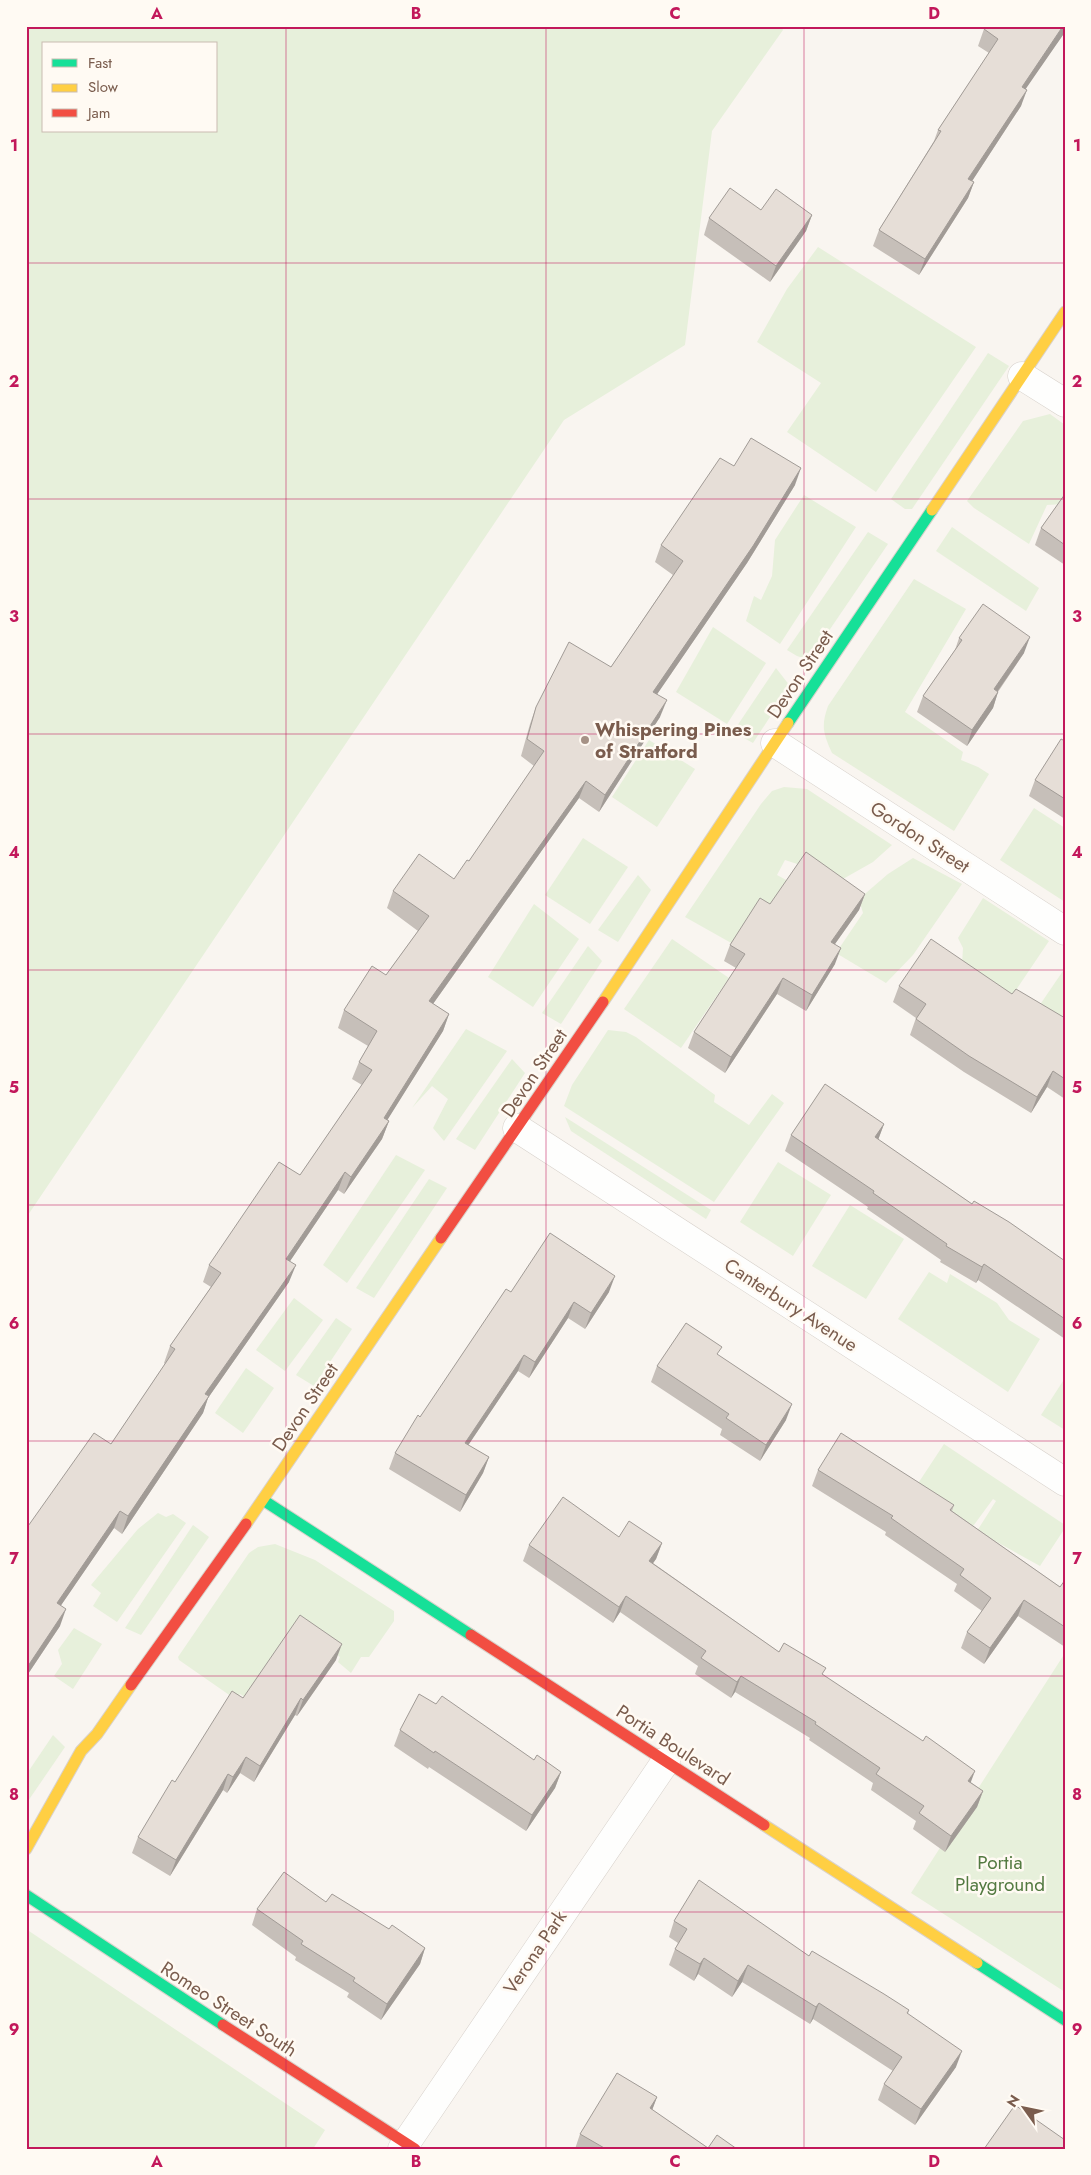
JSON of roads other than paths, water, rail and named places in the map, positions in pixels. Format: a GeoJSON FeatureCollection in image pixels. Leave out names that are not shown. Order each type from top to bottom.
{"type":"FeatureCollection","features":[{"type":"Feature","properties":{"kind":"street","name":"Devon Street"},"geometry":{"type":"LineString","coordinates":[[26,1849],[81,1751],[97,1734],[263,1500],[553,1077],[774,743],[1065,312]]}},
{"type":"Feature","properties":{"kind":"street"},"geometry":{"type":"LineString","coordinates":[[1022,376],[1065,404]]}},
{"type":"Feature","properties":{"kind":"street","name":"Gordon Street"},"geometry":{"type":"LineString","coordinates":[[774,743],[1065,931]]}},
{"type":"Feature","properties":{"kind":"street","name":"Canterbury Avenue"},"geometry":{"type":"LineString","coordinates":[[517,1128],[1065,1482]]}},
{"type":"Feature","properties":{"kind":"street","name":"Portia Boulevard"},"geometry":{"type":"LineString","coordinates":[[263,1500],[1065,2020]]}},
{"type":"Feature","properties":{"kind":"street","name":"Verona Park"},"geometry":{"type":"LineString","coordinates":[[408,2147],[666,1761]]}},
{"type":"Feature","properties":{"kind":"street","name":"Romeo Street South"},"geometry":{"type":"LineString","coordinates":[[26,1895],[408,2147]]}},
{"type":"Feature","properties":{"kind":"place","name":"Whispering Pines of Stratford"},"geometry":{"type":"Point","coordinates":[585,740]}},
{"type":"Feature","properties":{"kind":"park label","name":"Portia Playground"},"geometry":{"type":"Point","coordinates":[1000,1873]}}]}
